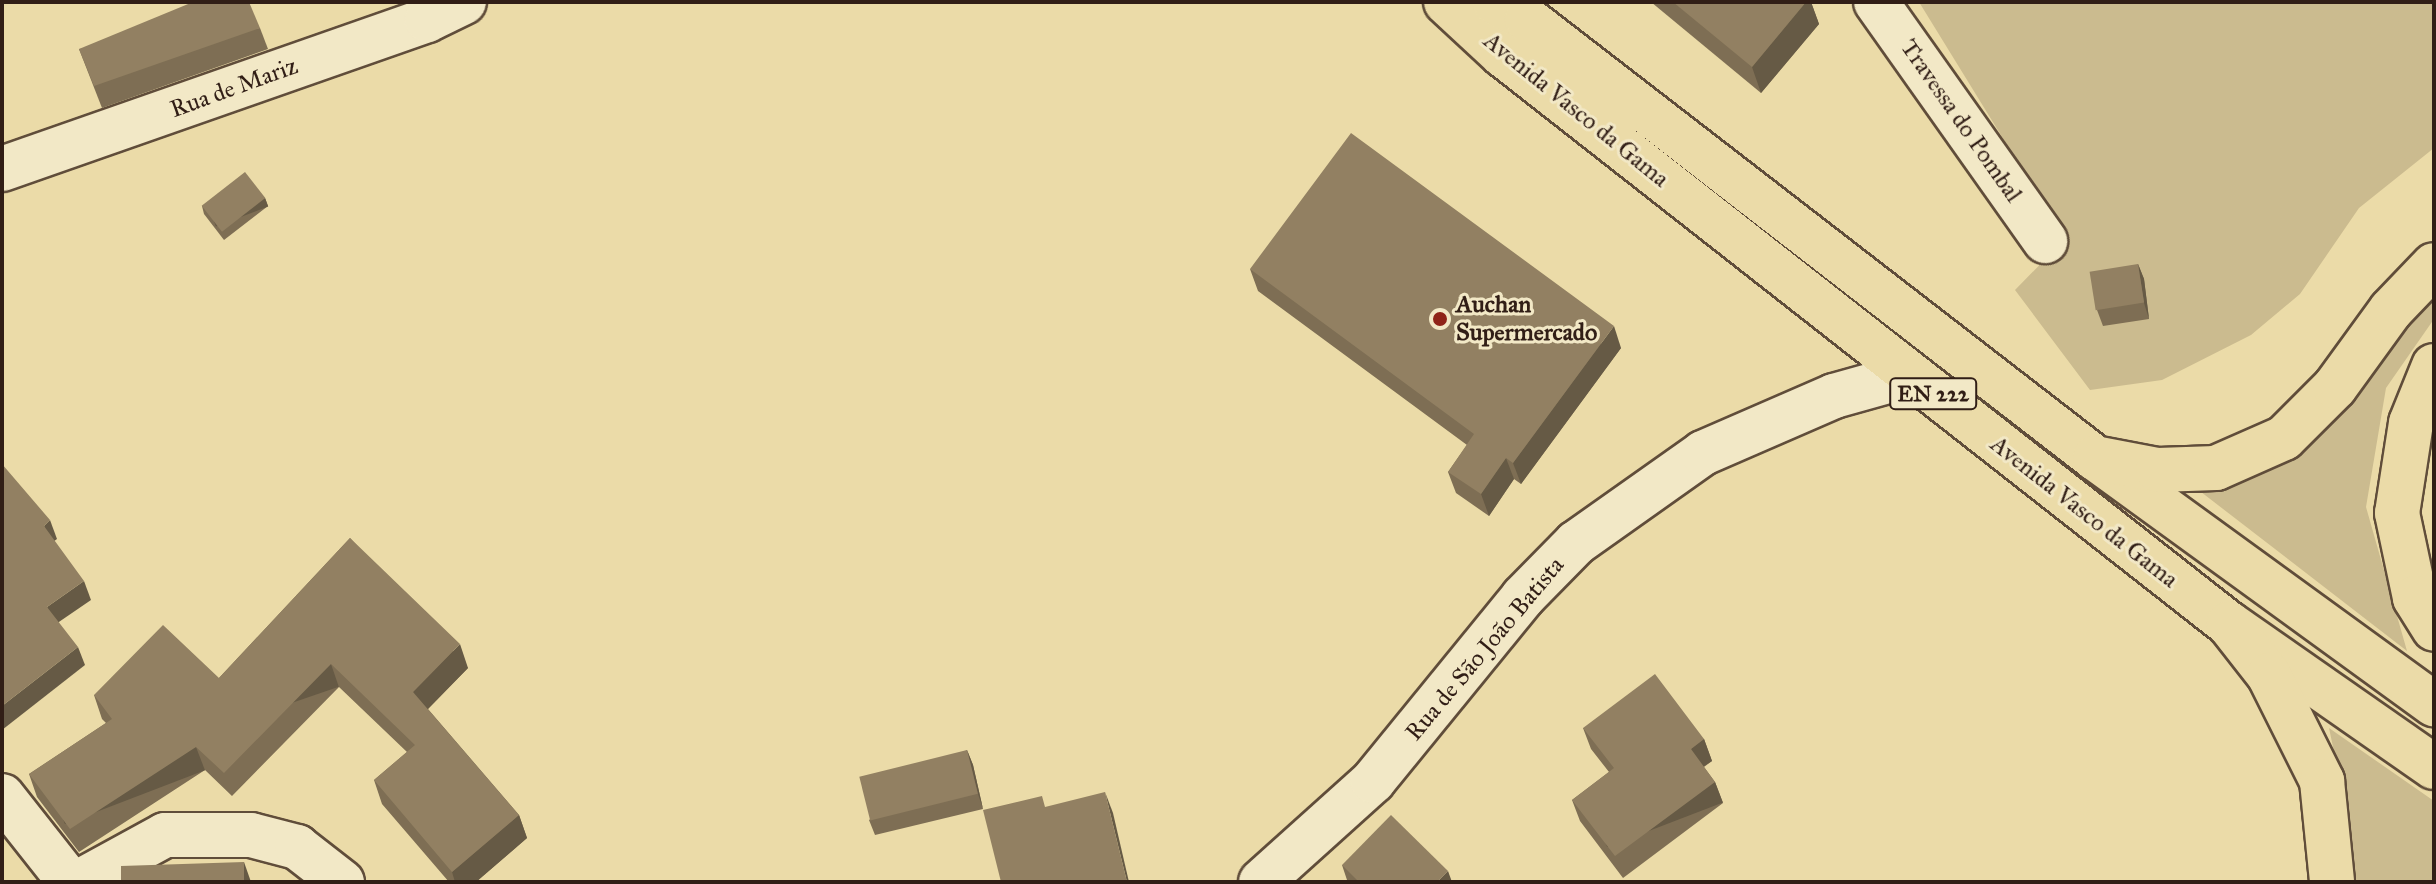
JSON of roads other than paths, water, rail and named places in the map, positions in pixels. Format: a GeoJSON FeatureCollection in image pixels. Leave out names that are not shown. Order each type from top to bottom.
{"type":"FeatureCollection","features":[{"type":"Feature","properties":{"kind":"main road","name":"Avenida Vasco da Gama"},"geometry":{"type":"LineString","coordinates":[[1446,2],[1502,54],[2229,624],[2434,767]]}},
{"type":"Feature","properties":{"kind":"main road","name":"Avenida Vasco da Gama"},"geometry":{"type":"LineString","coordinates":[[1495,2],[1527,19],[2095,458],[2434,704]]}},
{"type":"Feature","properties":{"kind":"main road"},"geometry":{"type":"LineString","coordinates":[[2095,458],[2158,470],[2216,468],[2284,438],[2335,387],[2391,310],[2434,265]]}},
{"type":"Feature","properties":{"kind":"main road"},"geometry":{"type":"LineString","coordinates":[[2434,366],[2411,423],[2397,513],[2415,598],[2434,628]]}},
{"type":"Feature","properties":{"kind":"main road"},"geometry":{"type":"LineString","coordinates":[[2229,624],[2269,675],[2322,781],[2332,882]]}},
{"type":"Feature","properties":{"kind":"street","name":"Rua de Mariz"},"geometry":{"type":"LineString","coordinates":[[2,169],[427,20],[464,2]]}},
{"type":"Feature","properties":{"kind":"street","name":"Travessa do Pombal"},"geometry":{"type":"LineString","coordinates":[[1876,2],[2045,241]]}},
{"type":"Feature","properties":{"kind":"street","name":"Rua de São João Batista"},"geometry":{"type":"LineString","coordinates":[[1261,882],[1373,781],[1523,597],[1576,543],[1703,453],[1834,396],[1909,375]]}},
{"type":"Feature","properties":{"kind":"street"},"geometry":{"type":"LineString","coordinates":[[2,796],[70,882]]}},
{"type":"Feature","properties":{"kind":"street"},"geometry":{"type":"LineString","coordinates":[[79,882],[165,835],[251,835],[297,847],[342,882]]}},
{"type":"Feature","properties":{"kind":"place","name":"Auchan Supermercado"},"geometry":{"type":"Point","coordinates":[1440,319]}}]}
